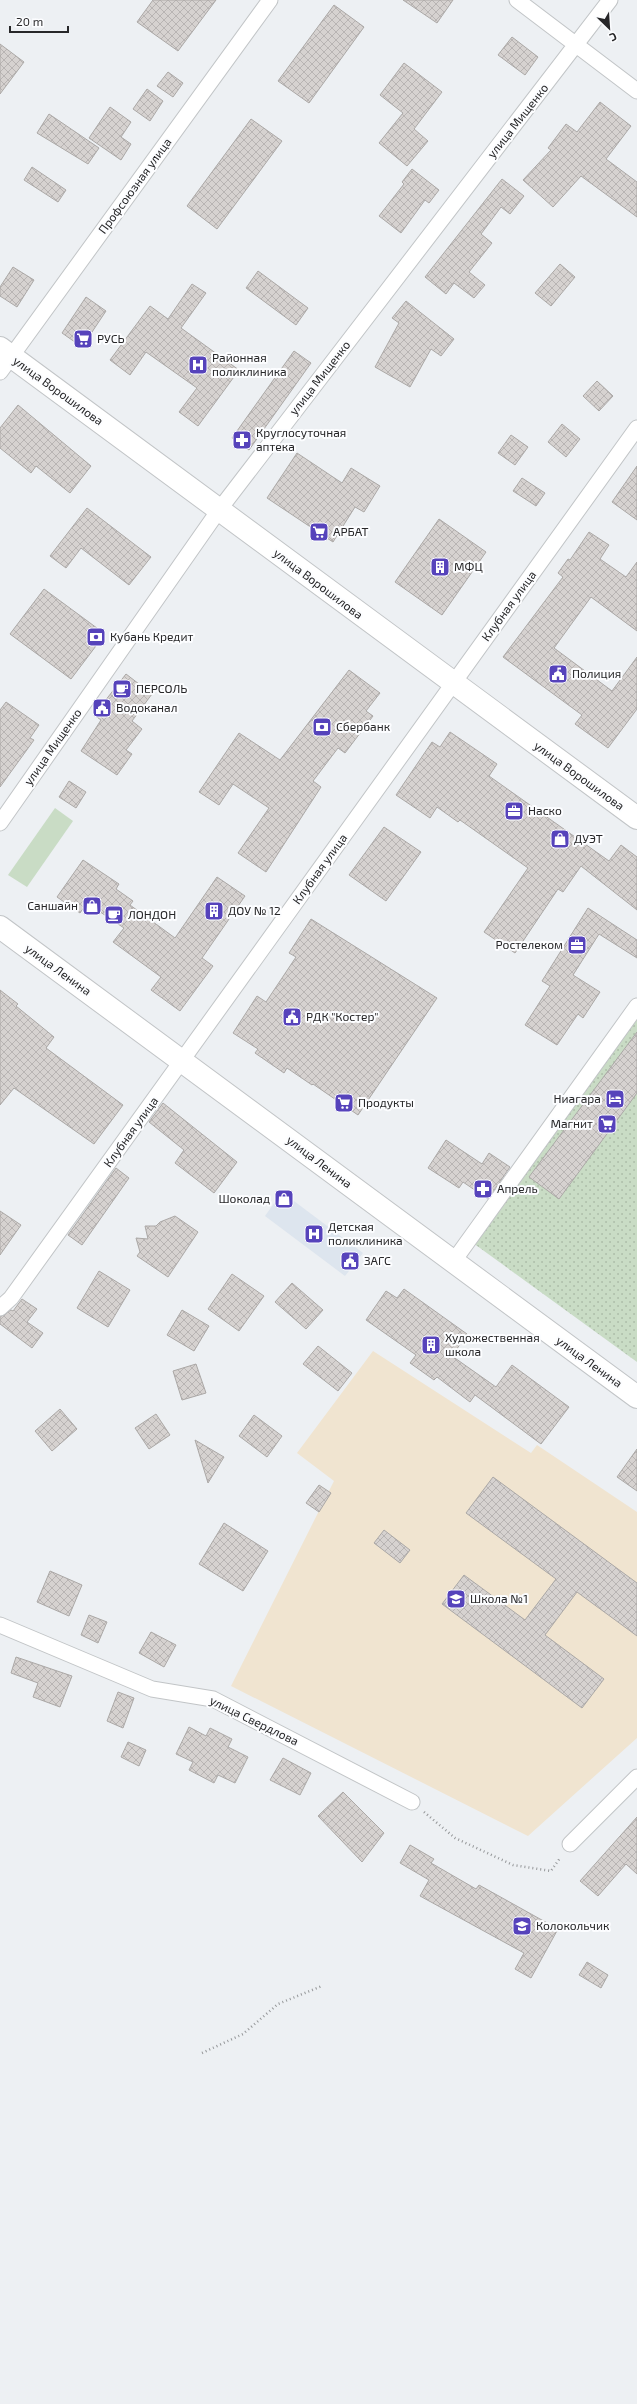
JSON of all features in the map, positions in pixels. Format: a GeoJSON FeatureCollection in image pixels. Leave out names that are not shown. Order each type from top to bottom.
{"type":"FeatureCollection","features":[{"type":"Feature","properties":{"kind":"main road","name":"улица Ворошилова"},"geometry":{"type":"LineString","coordinates":[[4,359],[219,510],[637,818]]}},
{"type":"Feature","properties":{"kind":"main road","name":"улица Ленина"},"geometry":{"type":"LineString","coordinates":[[0,927],[637,1397]]}},
{"type":"Feature","properties":{"kind":"street","name":"Профсоюзная улица"},"geometry":{"type":"LineString","coordinates":[[4,359],[270,0]]}},
{"type":"Feature","properties":{"kind":"street"},"geometry":{"type":"LineString","coordinates":[[517,0],[637,91]]}},
{"type":"Feature","properties":{"kind":"street","name":"улица Мищенко"},"geometry":{"type":"LineString","coordinates":[[0,823],[219,510],[610,0]]}},
{"type":"Feature","properties":{"kind":"street","name":"Клубная улица"},"geometry":{"type":"LineString","coordinates":[[0,1308],[10,1298],[182,1061],[637,428]]}},
{"type":"Feature","properties":{"kind":"street"},"geometry":{"type":"LineString","coordinates":[[453,1262],[637,1006]]}},
{"type":"Feature","properties":{"kind":"street","name":"улица Свердлова"},"geometry":{"type":"LineString","coordinates":[[0,1625],[152,1689],[212,1699],[412,1802]]}},
{"type":"Feature","properties":{"kind":"street"},"geometry":{"type":"LineString","coordinates":[[570,1844],[637,1777]]}},
{"type":"Feature","properties":{"kind":"path"},"geometry":{"type":"LineString","coordinates":[[412,1802],[455,1838],[513,1865],[551,1870],[570,1844]]}},
{"type":"Feature","properties":{"kind":"path"},"geometry":{"type":"LineString","coordinates":[[202,2052],[243,2034],[278,2004],[322,1986]]}},
{"type":"Feature","properties":{"kind":"shaded area","name":"Детская поликлиника"},"geometry":{"type":"Polygon","coordinates":[[[282,1192],[363,1253],[345,1276],[265,1216],[282,1192]]]}},
{"type":"Feature","properties":{"kind":"shaded area","name":"Школа №1"},"geometry":{"type":"Polygon","coordinates":[[[373,1351],[531,1453],[537,1445],[637,1512],[637,1738],[528,1836],[231,1686],[334,1481],[297,1453],[373,1351]]]}},
{"type":"Feature","properties":{"kind":"green space"},"geometry":{"type":"Polygon","coordinates":[[[55,808],[73,821],[27,887],[8,875],[55,808]]]}},
{"type":"Feature","properties":{"kind":"green space"},"geometry":{"type":"Polygon","coordinates":[[[637,1019],[637,1362],[473,1243],[637,1019]]]}},
{"type":"Feature","properties":{"kind":"building"},"geometry":{"type":"Polygon","coordinates":[[[153,0],[216,0],[178,51],[137,22],[153,0]]]}},
{"type":"Feature","properties":{"kind":"building"},"geometry":{"type":"Polygon","coordinates":[[[403,0],[453,0],[437,23],[403,0]]]}},
{"type":"Feature","properties":{"kind":"building"},"geometry":{"type":"Polygon","coordinates":[[[334,5],[364,27],[309,103],[278,81],[334,5]]]}},
{"type":"Feature","properties":{"kind":"building"},"geometry":{"type":"Polygon","coordinates":[[[512,37],[538,57],[525,75],[498,55],[512,37]]]}},
{"type":"Feature","properties":{"kind":"building"},"geometry":{"type":"Polygon","coordinates":[[[0,44],[24,62],[0,94],[0,44]]]}},
{"type":"Feature","properties":{"kind":"building"},"geometry":{"type":"Polygon","coordinates":[[[404,63],[442,92],[414,129],[428,141],[407,166],[379,143],[403,113],[380,95],[404,63]]]}},
{"type":"Feature","properties":{"kind":"building"},"geometry":{"type":"Polygon","coordinates":[[[168,72],[183,83],[173,97],[157,86],[168,72]]]}},
{"type":"Feature","properties":{"kind":"building"},"geometry":{"type":"Polygon","coordinates":[[[147,89],[163,101],[150,121],[133,109],[147,89]]]}},
{"type":"Feature","properties":{"kind":"building"},"geometry":{"type":"Polygon","coordinates":[[[600,102],[631,126],[606,159],[637,182],[637,217],[581,176],[553,207],[523,180],[551,150],[548,148],[566,124],[577,132],[600,102]]]}},
{"type":"Feature","properties":{"kind":"building"},"geometry":{"type":"Polygon","coordinates":[[[110,107],[131,122],[121,137],[131,144],[121,160],[89,138],[110,107]]]}},
{"type":"Feature","properties":{"kind":"building"},"geometry":{"type":"Polygon","coordinates":[[[49,114],[99,148],[88,164],[37,133],[49,114]]]}},
{"type":"Feature","properties":{"kind":"building"},"geometry":{"type":"Polygon","coordinates":[[[251,119],[282,141],[217,229],[187,206],[251,119]]]}},
{"type":"Feature","properties":{"kind":"building"},"geometry":{"type":"Polygon","coordinates":[[[32,167],[66,190],[58,202],[24,180],[32,167]]]}},
{"type":"Feature","properties":{"kind":"building"},"geometry":{"type":"Polygon","coordinates":[[[412,169],[439,190],[429,203],[425,200],[401,233],[379,216],[404,184],[402,182],[412,169]]]}},
{"type":"Feature","properties":{"kind":"building"},"geometry":{"type":"Polygon","coordinates":[[[502,179],[524,196],[510,214],[501,207],[481,234],[492,243],[469,272],[485,285],[474,298],[454,283],[446,294],[425,277],[502,179]]]}},
{"type":"Feature","properties":{"kind":"building"},"geometry":{"type":"Polygon","coordinates":[[[560,264],[575,277],[551,306],[535,293],[560,264]]]}},
{"type":"Feature","properties":{"kind":"building"},"geometry":{"type":"Polygon","coordinates":[[[13,267],[34,280],[17,307],[0,296],[0,287],[13,267]]]}},
{"type":"Feature","properties":{"kind":"building"},"geometry":{"type":"Polygon","coordinates":[[[258,271],[308,308],[296,325],[246,288],[258,271]]]}},
{"type":"Feature","properties":{"kind":"building","name":"Районная поликлиника"},"geometry":{"type":"Polygon","coordinates":[[[192,284],[206,293],[181,328],[239,370],[198,426],[179,412],[197,388],[146,352],[130,375],[110,360],[150,306],[168,319],[192,284]]]}},
{"type":"Feature","properties":{"kind":"building"},"geometry":{"type":"Polygon","coordinates":[[[86,297],[106,311],[82,347],[62,333],[86,297]]]}},
{"type":"Feature","properties":{"kind":"building"},"geometry":{"type":"Polygon","coordinates":[[[406,301],[454,339],[441,356],[431,349],[410,387],[375,367],[399,323],[392,318],[406,301]]]}},
{"type":"Feature","properties":{"kind":"building"},"geometry":{"type":"Polygon","coordinates":[[[294,351],[311,363],[249,450],[232,438],[294,351]]]}},
{"type":"Feature","properties":{"kind":"building"},"geometry":{"type":"Polygon","coordinates":[[[597,381],[613,396],[599,411],[583,396],[597,381]]]}},
{"type":"Feature","properties":{"kind":"building"},"geometry":{"type":"Polygon","coordinates":[[[18,405],[91,466],[70,493],[36,466],[31,473],[0,448],[0,428],[18,405]]]}},
{"type":"Feature","properties":{"kind":"building"},"geometry":{"type":"Polygon","coordinates":[[[562,424],[580,439],[566,457],[548,442],[562,424]]]}},
{"type":"Feature","properties":{"kind":"building"},"geometry":{"type":"Polygon","coordinates":[[[511,435],[528,447],[515,465],[498,453],[511,435]]]}},
{"type":"Feature","properties":{"kind":"building"},"geometry":{"type":"Polygon","coordinates":[[[297,453],[342,483],[351,468],[380,486],[364,512],[355,507],[333,542],[267,498],[297,453]]]}},
{"type":"Feature","properties":{"kind":"building"},"geometry":{"type":"Polygon","coordinates":[[[637,466],[637,520],[612,502],[637,466]]]}},
{"type":"Feature","properties":{"kind":"building"},"geometry":{"type":"Polygon","coordinates":[[[522,478],[545,493],[536,506],[513,491],[522,478]]]}},
{"type":"Feature","properties":{"kind":"building"},"geometry":{"type":"Polygon","coordinates":[[[87,508],[151,557],[129,585],[81,548],[66,568],[50,556],[87,508]]]}},
{"type":"Feature","properties":{"kind":"building","name":"МФЦ"},"geometry":{"type":"Polygon","coordinates":[[[439,519],[486,552],[442,615],[395,582],[439,519]]]}},
{"type":"Feature","properties":{"kind":"building","name":"Полиция"},"geometry":{"type":"Polygon","coordinates":[[[589,532],[609,545],[600,559],[626,577],[637,562],[637,631],[591,597],[554,648],[612,691],[637,657],[637,709],[608,748],[575,724],[582,715],[503,657],[563,577],[558,573],[568,559],[570,560],[589,532]]]}},
{"type":"Feature","properties":{"kind":"building"},"geometry":{"type":"Polygon","coordinates":[[[44,589],[105,634],[71,679],[10,634],[44,589]]]}},
{"type":"Feature","properties":{"kind":"building"},"geometry":{"type":"Polygon","coordinates":[[[349,670],[380,693],[366,711],[373,716],[345,753],[338,748],[313,781],[321,787],[266,872],[238,853],[269,808],[233,784],[219,805],[199,792],[239,733],[280,760],[349,670]]]}},
{"type":"Feature","properties":{"kind":"building"},"geometry":{"type":"Polygon","coordinates":[[[126,674],[152,694],[132,721],[142,729],[126,750],[132,754],[117,775],[81,751],[101,720],[94,715],[126,674]]]}},
{"type":"Feature","properties":{"kind":"building"},"geometry":{"type":"Polygon","coordinates":[[[6,702],[39,725],[30,738],[34,740],[0,787],[0,710],[6,702]]]}},
{"type":"Feature","properties":{"kind":"building"},"geometry":{"type":"Polygon","coordinates":[[[450,732],[497,764],[489,776],[609,861],[621,845],[637,857],[637,910],[581,866],[563,892],[558,889],[515,953],[484,932],[528,868],[460,820],[458,822],[437,807],[430,818],[396,795],[432,742],[440,747],[450,732]]]}},
{"type":"Feature","properties":{"kind":"building"},"geometry":{"type":"Polygon","coordinates":[[[69,781],[86,792],[76,808],[59,797],[69,781]]]}},
{"type":"Feature","properties":{"kind":"building"},"geometry":{"type":"Polygon","coordinates":[[[384,827],[421,852],[386,901],[349,875],[384,827]]]}},
{"type":"Feature","properties":{"kind":"building"},"geometry":{"type":"Polygon","coordinates":[[[83,860],[119,884],[116,889],[133,901],[130,905],[175,938],[217,877],[245,896],[202,958],[213,966],[180,1011],[151,990],[161,977],[113,942],[124,928],[87,903],[80,913],[57,897],[83,860]]]}},
{"type":"Feature","properties":{"kind":"building"},"geometry":{"type":"Polygon","coordinates":[[[588,908],[637,940],[637,958],[599,934],[573,975],[600,992],[583,1018],[578,1014],[557,1045],[525,1025],[550,986],[542,981],[588,908]]]}},
{"type":"Feature","properties":{"kind":"building"},"geometry":{"type":"Polygon","coordinates":[[[311,919],[437,998],[358,1115],[287,1068],[284,1073],[255,1053],[258,1049],[233,1033],[257,996],[266,1002],[296,957],[289,953],[311,919]]]}},
{"type":"Feature","properties":{"kind":"building"},"geometry":{"type":"Polygon","coordinates":[[[0,990],[18,1004],[16,1006],[54,1037],[46,1048],[123,1105],[94,1144],[14,1088],[0,1105],[0,990]]]}},
{"type":"Feature","properties":{"kind":"building"},"geometry":{"type":"Polygon","coordinates":[[[637,1032],[637,1093],[559,1199],[529,1177],[637,1032]]]}},
{"type":"Feature","properties":{"kind":"building"},"geometry":{"type":"Polygon","coordinates":[[[163,1103],[237,1162],[214,1193],[175,1163],[184,1150],[149,1122],[163,1103]]]}},
{"type":"Feature","properties":{"kind":"building"},"geometry":{"type":"Polygon","coordinates":[[[446,1140],[482,1164],[489,1153],[510,1167],[488,1199],[463,1182],[459,1188],[428,1168],[446,1140]]]}},
{"type":"Feature","properties":{"kind":"building"},"geometry":{"type":"Polygon","coordinates":[[[116,1168],[129,1178],[82,1245],[68,1235],[116,1168]]]}},
{"type":"Feature","properties":{"kind":"building"},"geometry":{"type":"Polygon","coordinates":[[[0,1211],[21,1225],[0,1255],[0,1211]]]}},
{"type":"Feature","properties":{"kind":"building"},"geometry":{"type":"Polygon","coordinates":[[[175,1216],[198,1232],[168,1277],[137,1256],[140,1252],[136,1238],[148,1239],[145,1226],[156,1226],[160,1222],[175,1216]]]}},
{"type":"Feature","properties":{"kind":"building"},"geometry":{"type":"Polygon","coordinates":[[[99,1271],[130,1290],[108,1327],[77,1308],[99,1271]]]}},
{"type":"Feature","properties":{"kind":"building"},"geometry":{"type":"Polygon","coordinates":[[[232,1274],[264,1296],[239,1331],[208,1309],[232,1274]]]}},
{"type":"Feature","properties":{"kind":"building"},"geometry":{"type":"Polygon","coordinates":[[[292,1283],[323,1310],[306,1329],[275,1302],[292,1283]]]}},
{"type":"Feature","properties":{"kind":"building"},"geometry":{"type":"Polygon","coordinates":[[[404,1289],[467,1334],[452,1356],[496,1387],[512,1365],[569,1407],[541,1444],[475,1395],[470,1402],[437,1377],[434,1380],[410,1363],[416,1355],[366,1320],[386,1291],[397,1298],[404,1289]]]}},
{"type":"Feature","properties":{"kind":"building"},"geometry":{"type":"Polygon","coordinates":[[[22,1299],[37,1309],[27,1322],[43,1333],[32,1348],[0,1324],[0,1317],[11,1310],[13,1311],[22,1299]]]}},
{"type":"Feature","properties":{"kind":"building"},"geometry":{"type":"Polygon","coordinates":[[[182,1310],[209,1326],[194,1351],[167,1335],[182,1310]]]}},
{"type":"Feature","properties":{"kind":"building"},"geometry":{"type":"Polygon","coordinates":[[[318,1346],[352,1373],[338,1391],[303,1364],[318,1346]]]}},
{"type":"Feature","properties":{"kind":"building"},"geometry":{"type":"Polygon","coordinates":[[[196,1364],[206,1393],[182,1400],[173,1371],[196,1364]]]}},
{"type":"Feature","properties":{"kind":"building"},"geometry":{"type":"Polygon","coordinates":[[[60,1409],[77,1429],[52,1451],[35,1431],[60,1409]]]}},
{"type":"Feature","properties":{"kind":"building"},"geometry":{"type":"Polygon","coordinates":[[[156,1414],[170,1435],[149,1449],[135,1428],[156,1414]]]}},
{"type":"Feature","properties":{"kind":"building"},"geometry":{"type":"Polygon","coordinates":[[[254,1415],[282,1436],[267,1457],[239,1436],[254,1415]]]}},
{"type":"Feature","properties":{"kind":"building"},"geometry":{"type":"Polygon","coordinates":[[[195,1440],[224,1457],[208,1483],[195,1440]]]}},
{"type":"Feature","properties":{"kind":"building"},"geometry":{"type":"Polygon","coordinates":[[[637,1449],[637,1491],[617,1477],[637,1449]]]}},
{"type":"Feature","properties":{"kind":"building"},"geometry":{"type":"Polygon","coordinates":[[[493,1477],[637,1583],[637,1636],[577,1592],[545,1635],[604,1679],[582,1708],[442,1604],[464,1575],[525,1620],[556,1579],[466,1513],[493,1477]]]}},
{"type":"Feature","properties":{"kind":"building"},"geometry":{"type":"Polygon","coordinates":[[[319,1485],[331,1493],[319,1512],[306,1503],[319,1485]]]}},
{"type":"Feature","properties":{"kind":"building"},"geometry":{"type":"Polygon","coordinates":[[[224,1523],[268,1551],[243,1591],[199,1564],[224,1523]]]}},
{"type":"Feature","properties":{"kind":"building"},"geometry":{"type":"Polygon","coordinates":[[[384,1530],[410,1550],[400,1563],[374,1543],[384,1530]]]}},
{"type":"Feature","properties":{"kind":"building"},"geometry":{"type":"Polygon","coordinates":[[[50,1571],[82,1585],[69,1616],[37,1602],[50,1571]]]}},
{"type":"Feature","properties":{"kind":"building"},"geometry":{"type":"Polygon","coordinates":[[[89,1615],[107,1622],[98,1643],[81,1635],[89,1615]]]}},
{"type":"Feature","properties":{"kind":"building"},"geometry":{"type":"Polygon","coordinates":[[[151,1632],[176,1645],[164,1667],[139,1653],[151,1632]]]}},
{"type":"Feature","properties":{"kind":"building"},"geometry":{"type":"Polygon","coordinates":[[[16,1657],[72,1676],[60,1707],[33,1697],[38,1683],[11,1673],[16,1657]]]}},
{"type":"Feature","properties":{"kind":"building"},"geometry":{"type":"Polygon","coordinates":[[[118,1692],[134,1698],[123,1728],[107,1721],[118,1692]]]}},
{"type":"Feature","properties":{"kind":"building"},"geometry":{"type":"Polygon","coordinates":[[[189,1727],[206,1736],[210,1728],[232,1739],[228,1747],[248,1757],[235,1783],[218,1775],[214,1783],[189,1770],[193,1762],[176,1754],[189,1727]]]}},
{"type":"Feature","properties":{"kind":"building"},"geometry":{"type":"Polygon","coordinates":[[[128,1742],[146,1750],[139,1766],[121,1757],[128,1742]]]}},
{"type":"Feature","properties":{"kind":"building"},"geometry":{"type":"Polygon","coordinates":[[[283,1758],[311,1773],[300,1795],[270,1780],[283,1758]]]}},
{"type":"Feature","properties":{"kind":"building"},"geometry":{"type":"Polygon","coordinates":[[[343,1792],[384,1833],[362,1862],[318,1816],[343,1792]]]}},
{"type":"Feature","properties":{"kind":"building"},"geometry":{"type":"Polygon","coordinates":[[[637,1817],[637,1874],[626,1864],[598,1896],[580,1881],[637,1817]]]}},
{"type":"Feature","properties":{"kind":"building"},"geometry":{"type":"Polygon","coordinates":[[[410,1845],[434,1859],[431,1863],[476,1889],[479,1885],[558,1929],[531,1978],[515,1969],[524,1953],[420,1896],[429,1880],[400,1863],[410,1845]]]}},
{"type":"Feature","properties":{"kind":"building"},"geometry":{"type":"Polygon","coordinates":[[[587,1962],[608,1975],[601,1988],[579,1975],[587,1962]]]}},
{"type":"Feature","properties":{"kind":"place","name":"РУСЬ"},"geometry":{"type":"Point","coordinates":[83,339]}},
{"type":"Feature","properties":{"kind":"place","name":"Районная поликлиника"},"geometry":{"type":"Point","coordinates":[198,365]}},
{"type":"Feature","properties":{"kind":"place","name":"Круглосуточная аптека"},"geometry":{"type":"Point","coordinates":[242,440]}},
{"type":"Feature","properties":{"kind":"place","name":"АРБАТ"},"geometry":{"type":"Point","coordinates":[319,532]}},
{"type":"Feature","properties":{"kind":"place","name":"МФЦ"},"geometry":{"type":"Point","coordinates":[440,567]}},
{"type":"Feature","properties":{"kind":"place","name":"Кубань Кредит"},"geometry":{"type":"Point","coordinates":[96,637]}},
{"type":"Feature","properties":{"kind":"place","name":"Полиция"},"geometry":{"type":"Point","coordinates":[558,674]}},
{"type":"Feature","properties":{"kind":"place","name":"ПЕРСОЛЬ"},"geometry":{"type":"Point","coordinates":[122,689]}},
{"type":"Feature","properties":{"kind":"place","name":"Водоканал"},"geometry":{"type":"Point","coordinates":[102,708]}},
{"type":"Feature","properties":{"kind":"place","name":"Сбербанк"},"geometry":{"type":"Point","coordinates":[322,727]}},
{"type":"Feature","properties":{"kind":"place","name":"Наско"},"geometry":{"type":"Point","coordinates":[514,811]}},
{"type":"Feature","properties":{"kind":"place","name":"ДУЭТ"},"geometry":{"type":"Point","coordinates":[560,839]}},
{"type":"Feature","properties":{"kind":"place","name":"Саншайн"},"geometry":{"type":"Point","coordinates":[92,906]}},
{"type":"Feature","properties":{"kind":"place","name":"ДОУ № 12"},"geometry":{"type":"Point","coordinates":[214,911]}},
{"type":"Feature","properties":{"kind":"place","name":"ЛОНДОН"},"geometry":{"type":"Point","coordinates":[114,915]}},
{"type":"Feature","properties":{"kind":"place","name":"Ростелеком"},"geometry":{"type":"Point","coordinates":[577,945]}},
{"type":"Feature","properties":{"kind":"place","name":"РДК \"Костер\""},"geometry":{"type":"Point","coordinates":[292,1017]}},
{"type":"Feature","properties":{"kind":"place","name":"Ниагара"},"geometry":{"type":"Point","coordinates":[615,1099]}},
{"type":"Feature","properties":{"kind":"place","name":"Продукты"},"geometry":{"type":"Point","coordinates":[344,1103]}},
{"type":"Feature","properties":{"kind":"place","name":"Магнит"},"geometry":{"type":"Point","coordinates":[607,1124]}},
{"type":"Feature","properties":{"kind":"place","name":"Апрель"},"geometry":{"type":"Point","coordinates":[483,1189]}},
{"type":"Feature","properties":{"kind":"place","name":"Шоколад"},"geometry":{"type":"Point","coordinates":[284,1199]}},
{"type":"Feature","properties":{"kind":"place","name":"Детская поликлиника"},"geometry":{"type":"Point","coordinates":[314,1234]}},
{"type":"Feature","properties":{"kind":"place","name":"ЗАГС"},"geometry":{"type":"Point","coordinates":[350,1261]}},
{"type":"Feature","properties":{"kind":"place","name":"Художественная школа"},"geometry":{"type":"Point","coordinates":[431,1345]}},
{"type":"Feature","properties":{"kind":"place","name":"Школа №1"},"geometry":{"type":"Point","coordinates":[456,1599]}},
{"type":"Feature","properties":{"kind":"place","name":"Колокольчик"},"geometry":{"type":"Point","coordinates":[522,1926]}}]}
